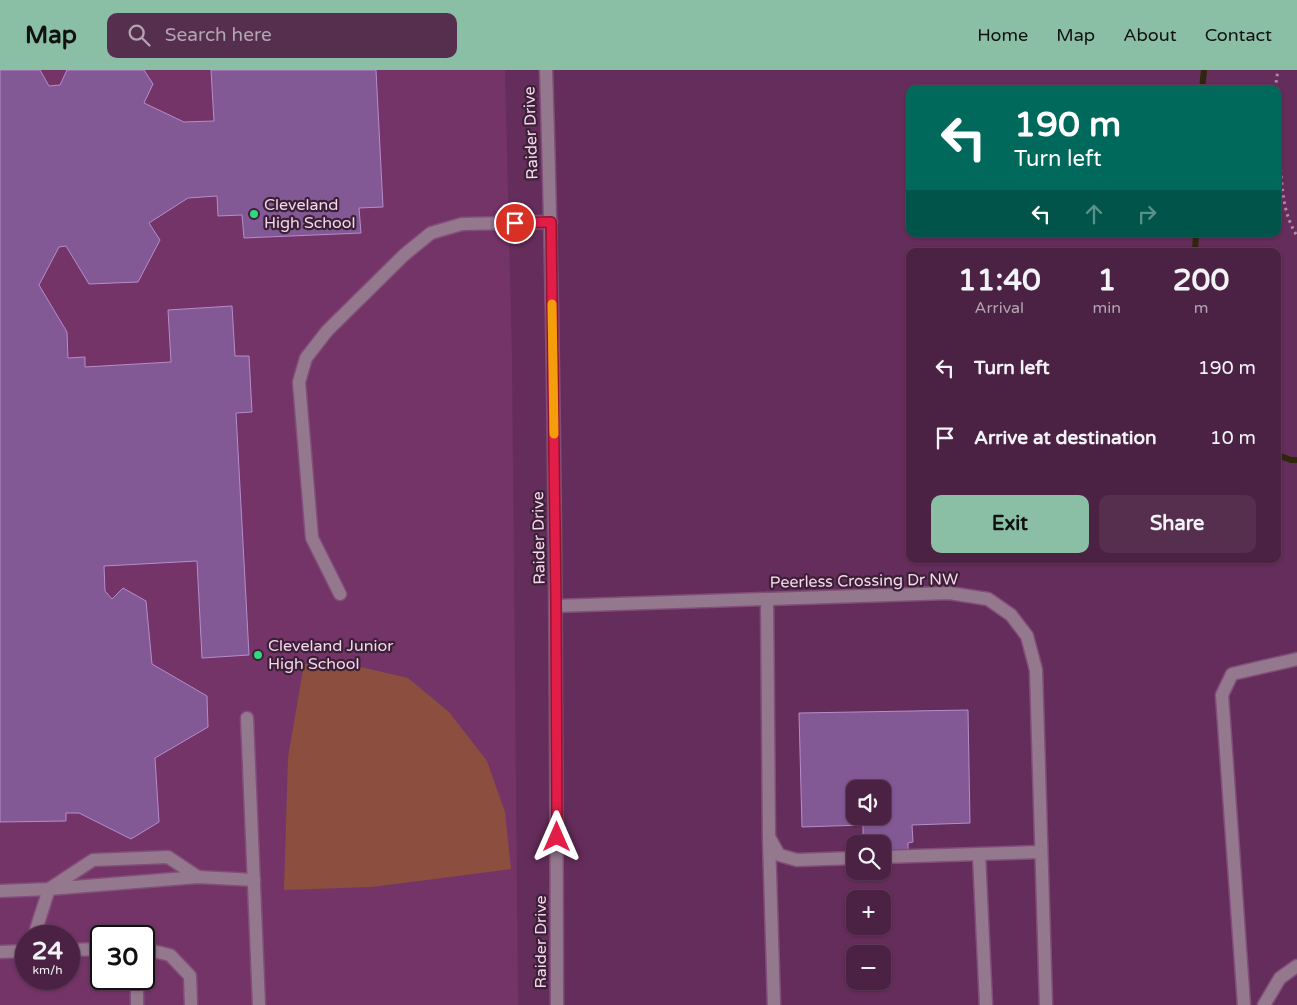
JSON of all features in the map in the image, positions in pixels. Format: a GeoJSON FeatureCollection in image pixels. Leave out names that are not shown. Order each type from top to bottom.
{"type":"FeatureCollection","features":[{"type":"Feature","properties":{"kind":"street","name":"Raider Drive"},"geometry":{"type":"LineString","coordinates":[[546,70],[551,222],[556,606],[557,1005]]}},
{"type":"Feature","properties":{"kind":"street"},"geometry":{"type":"LineString","coordinates":[[340,594],[312,538],[299,382],[306,358],[327,331],[404,255],[431,233],[462,224],[551,222]]}},
{"type":"Feature","properties":{"kind":"street","name":"Peerless Crossing Dr NW"},"geometry":{"type":"LineString","coordinates":[[556,606],[949,593],[988,600],[1011,615],[1027,636],[1036,670],[1046,1005]]}},
{"type":"Feature","properties":{"kind":"street"},"geometry":{"type":"LineString","coordinates":[[767,599],[769,837],[774,1005]]}},
{"type":"Feature","properties":{"kind":"street"},"geometry":{"type":"LineString","coordinates":[[1244,1005],[1222,695],[1232,674],[1297,659]]}},
{"type":"Feature","properties":{"kind":"street"},"geometry":{"type":"LineString","coordinates":[[247,718],[259,1005]]}},
{"type":"Feature","properties":{"kind":"street"},"geometry":{"type":"LineString","coordinates":[[769,837],[779,855],[797,860],[846,858]]}},
{"type":"Feature","properties":{"kind":"street"},"geometry":{"type":"LineString","coordinates":[[891,857],[1041,852]]}},
{"type":"Feature","properties":{"kind":"street"},"geometry":{"type":"LineString","coordinates":[[979,854],[986,1005]]}},
{"type":"Feature","properties":{"kind":"street"},"geometry":{"type":"LineString","coordinates":[[38,925],[49,889],[93,860],[168,857],[198,877]]}},
{"type":"Feature","properties":{"kind":"street"},"geometry":{"type":"LineString","coordinates":[[0,891],[198,877],[254,880]]}},
{"type":"Feature","properties":{"kind":"street"},"geometry":{"type":"LineString","coordinates":[[0,952],[15,951]]}},
{"type":"Feature","properties":{"kind":"street"},"geometry":{"type":"LineString","coordinates":[[155,952],[170,955],[190,976],[191,1005]]}},
{"type":"Feature","properties":{"kind":"street"},"geometry":{"type":"LineString","coordinates":[[1264,1005],[1280,978],[1297,966]]}},
{"type":"Feature","properties":{"kind":"street"},"geometry":{"type":"LineString","coordinates":[[137,1005],[138,990]]}},
{"type":"Feature","properties":{"kind":"path"},"geometry":{"type":"LineString","coordinates":[[1276,85],[1278,70]]}},
{"type":"Feature","properties":{"kind":"path"},"geometry":{"type":"LineString","coordinates":[[1281,164],[1283,201],[1288,220],[1297,236]]}},
{"type":"Feature","properties":{"kind":"shaded area","name":"Cleveland Junior High School"},"geometry":{"type":"Polygon","coordinates":[[[0,70],[505,70],[512,358],[518,1005],[0,1005],[0,70]]]}},
{"type":"Feature","properties":{"kind":"shaded area"},"geometry":{"type":"Polygon","coordinates":[[[304,664],[348,664],[408,678],[449,712],[487,761],[505,812],[511,869],[372,887],[284,890],[288,757],[304,664]]]}},
{"type":"Feature","properties":{"kind":"building","name":"Cleveland High School"},"geometry":{"type":"Polygon","coordinates":[[[0,70],[40,70],[49,86],[60,85],[67,70],[144,70],[153,84],[144,103],[184,122],[214,121],[211,70],[376,70],[383,207],[359,208],[361,233],[244,238],[242,215],[218,216],[217,196],[188,198],[149,223],[160,240],[138,282],[89,284],[66,246],[59,247],[39,285],[67,332],[68,358],[85,357],[85,367],[171,362],[168,310],[232,306],[235,356],[249,356],[252,412],[236,413],[249,655],[202,658],[197,561],[104,566],[105,591],[112,599],[123,588],[146,601],[152,664],[207,696],[208,727],[155,758],[159,822],[131,839],[79,813],[66,813],[66,821],[0,822],[0,70]]]}},
{"type":"Feature","properties":{"kind":"building"},"geometry":{"type":"Polygon","coordinates":[[[968,710],[970,823],[912,825],[913,842],[908,843],[908,851],[891,852],[891,835],[863,835],[863,825],[802,827],[799,713],[968,710]]]}},
{"type":"Feature","properties":{"kind":"waterway"},"geometry":{"type":"LineString","coordinates":[[1202,85],[1204,70]]}},
{"type":"Feature","properties":{"kind":"waterway"},"geometry":{"type":"LineString","coordinates":[[1195,248],[1196,237]]}},
{"type":"Feature","properties":{"kind":"waterway"},"geometry":{"type":"LineString","coordinates":[[1281,456],[1297,460]]}},
{"type":"Feature","properties":{"kind":"slow traffic"},"geometry":{"type":"LineString","coordinates":[[552,304],[554,434]]}},
{"type":"Feature","properties":{"kind":"place","name":"Cleveland High School"},"geometry":{"type":"Point","coordinates":[254,214]}},
{"type":"Feature","properties":{"kind":"place","name":"Cleveland Junior High School"},"geometry":{"type":"Point","coordinates":[258,655]}},
{"type":"Feature","properties":{"kind":"route"},"geometry":{"type":"LineString","coordinates":[[515,223],[551,222],[557,837]]}}]}
